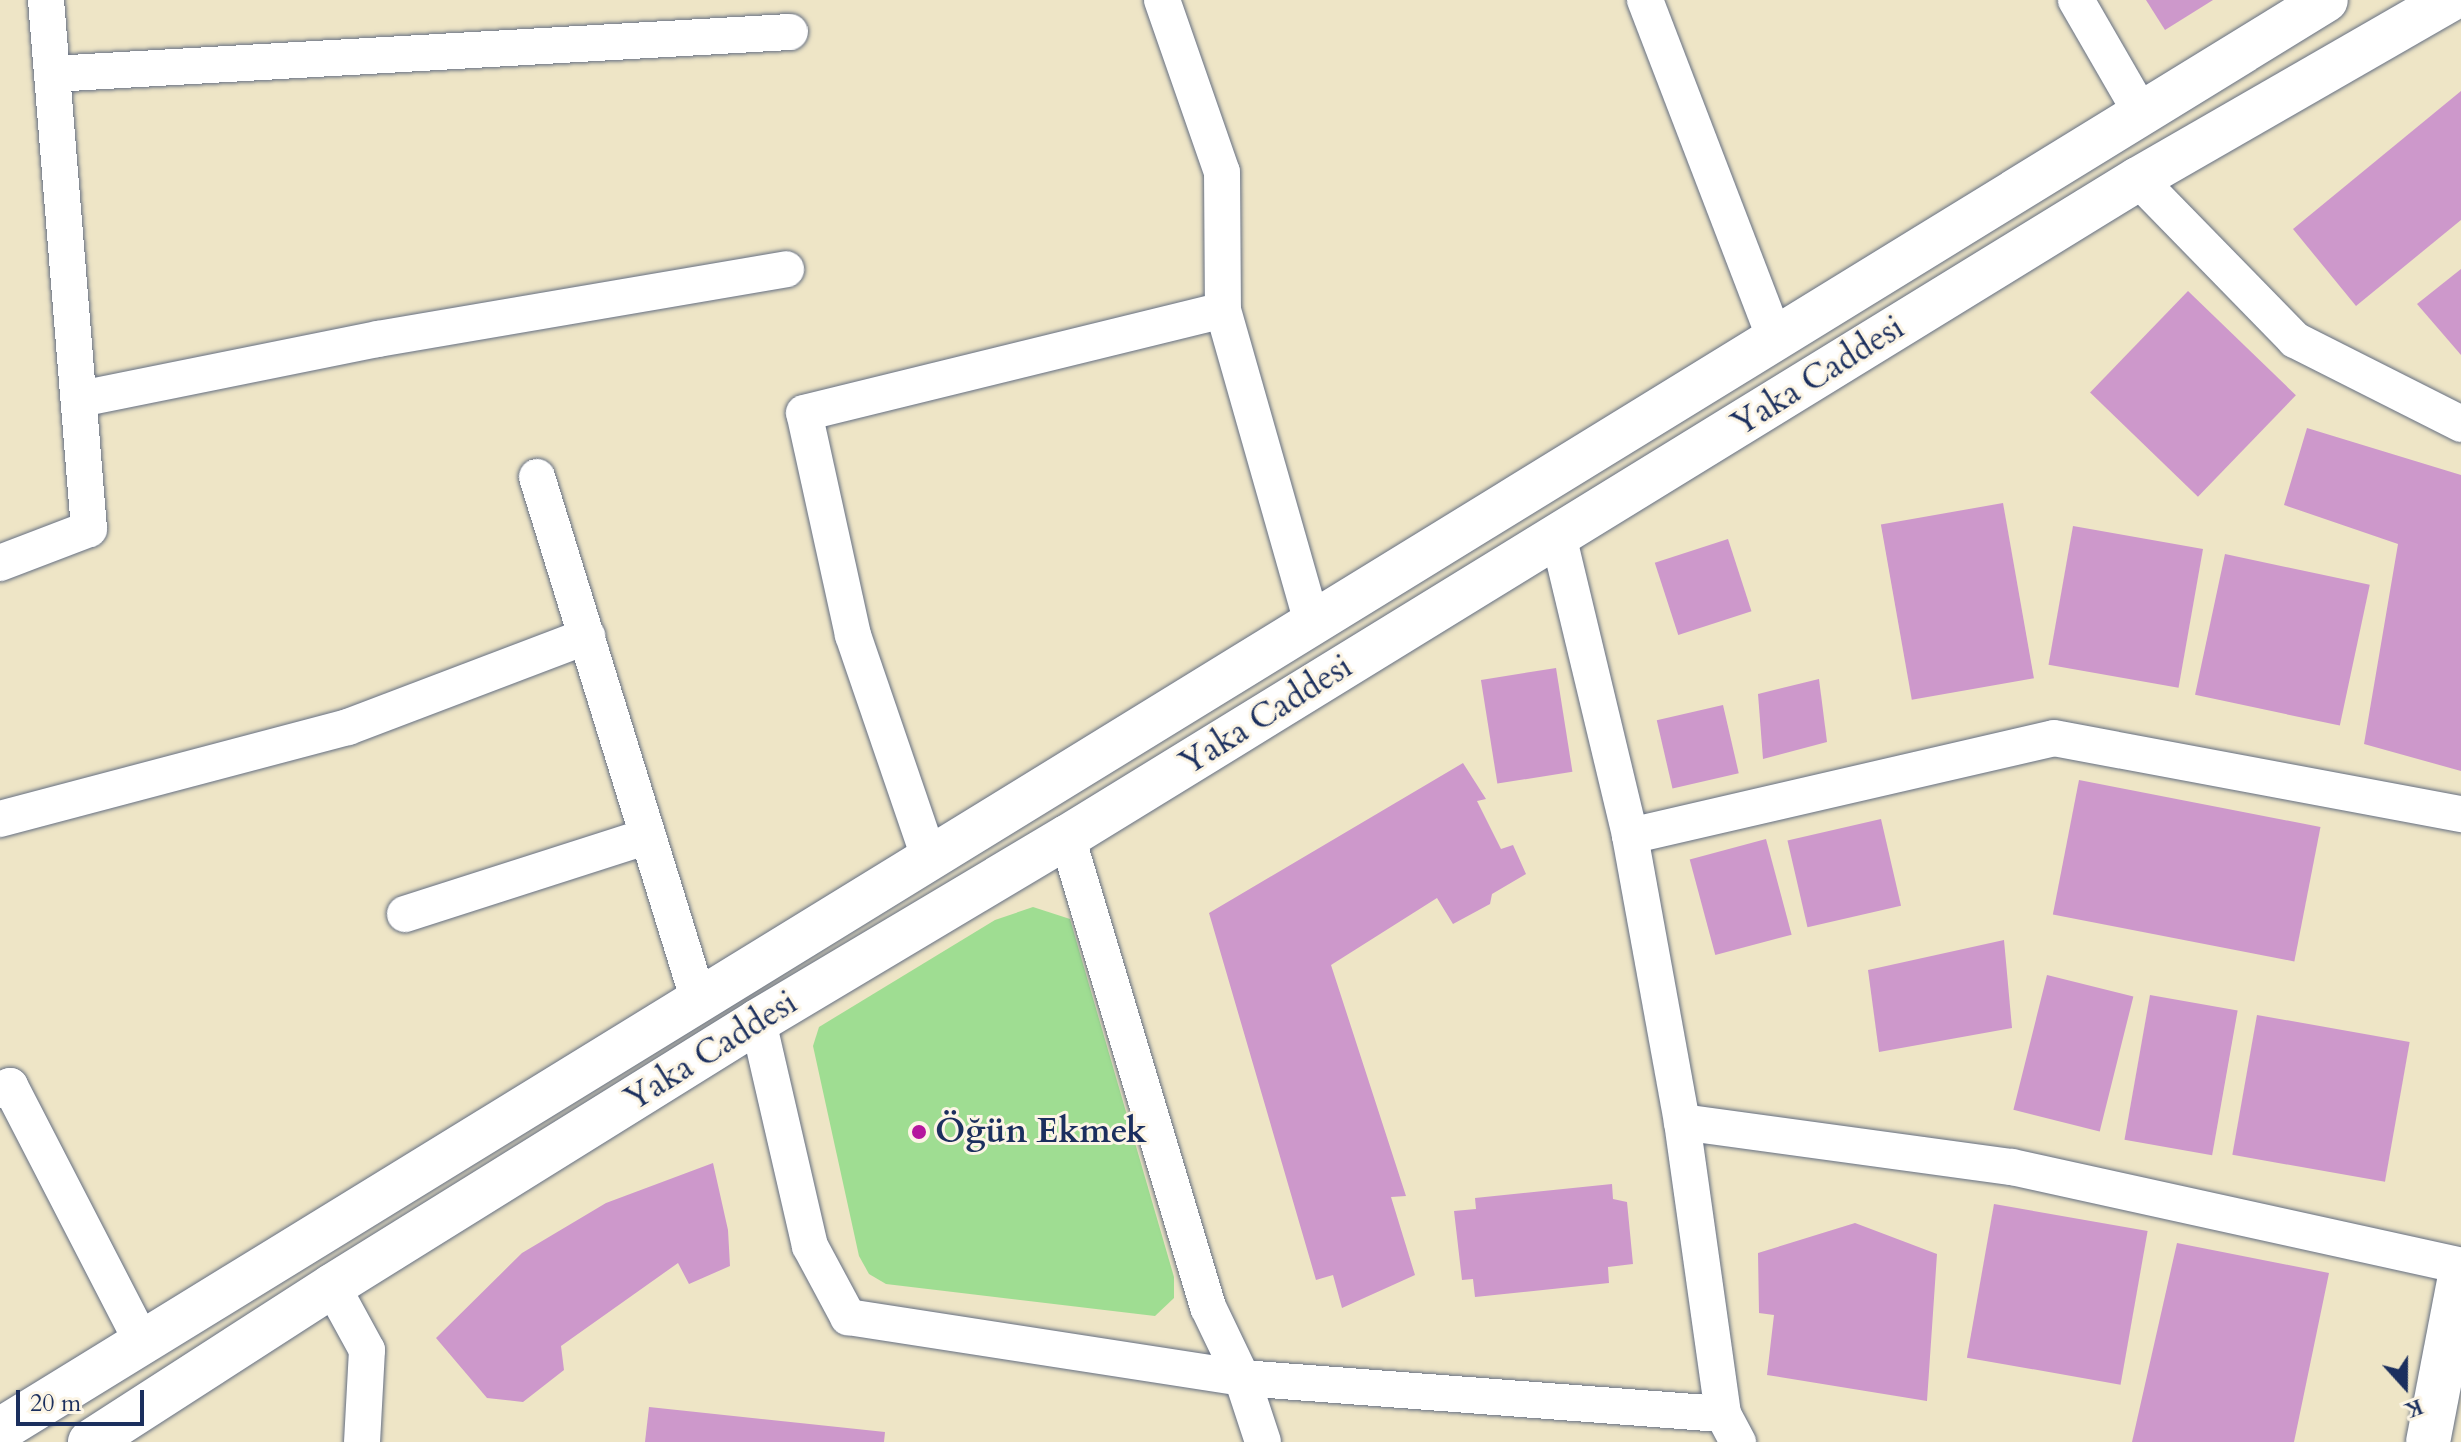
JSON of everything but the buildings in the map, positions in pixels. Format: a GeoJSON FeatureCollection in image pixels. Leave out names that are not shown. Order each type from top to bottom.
{"type":"FeatureCollection","features":[{"type":"Feature","properties":{"kind":"street"},"geometry":{"type":"LineString","coordinates":[[0,563],[89,529],[46,0]]}},
{"type":"Feature","properties":{"kind":"street"},"geometry":{"type":"LineString","coordinates":[[1162,0],[1222,172],[1223,310],[1312,623]]}},
{"type":"Feature","properties":{"kind":"street"},"geometry":{"type":"LineString","coordinates":[[1645,0],[1776,341]]}},
{"type":"Feature","properties":{"kind":"street"},"geometry":{"type":"LineString","coordinates":[[2076,0],[2140,111]]}},
{"type":"Feature","properties":{"kind":"street","name":"Yaka Caddesi"},"geometry":{"type":"LineString","coordinates":[[0,1430],[698,998],[930,860],[1776,341],[2140,111],[2326,0]]}},
{"type":"Feature","properties":{"kind":"street","name":"Yaka Caddesi"},"geometry":{"type":"LineString","coordinates":[[90,1442],[332,1286],[758,1021],[1067,837],[2138,179],[2449,0]]}},
{"type":"Feature","properties":{"kind":"street"},"geometry":{"type":"LineString","coordinates":[[52,74],[790,32]]}},
{"type":"Feature","properties":{"kind":"street"},"geometry":{"type":"LineString","coordinates":[[2138,179],[2295,340],[2461,424]]}},
{"type":"Feature","properties":{"kind":"street"},"geometry":{"type":"LineString","coordinates":[[80,399],[378,339],[786,269]]}},
{"type":"Feature","properties":{"kind":"street"},"geometry":{"type":"LineString","coordinates":[[930,860],[853,635],[804,413],[1223,310]]}},
{"type":"Feature","properties":{"kind":"street"},"geometry":{"type":"LineString","coordinates":[[537,477],[698,998]]}},
{"type":"Feature","properties":{"kind":"street"},"geometry":{"type":"LineString","coordinates":[[758,1021],[810,1246],[848,1317],[1242,1378],[1730,1428],[1682,1122],[1630,836],[1558,535]]}},
{"type":"Feature","properties":{"kind":"street"},"geometry":{"type":"LineString","coordinates":[[0,819],[348,727],[587,636]]}},
{"type":"Feature","properties":{"kind":"street"},"geometry":{"type":"LineString","coordinates":[[1630,836],[2054,738],[2461,814]]}},
{"type":"Feature","properties":{"kind":"street"},"geometry":{"type":"LineString","coordinates":[[405,914],[648,836]]}},
{"type":"Feature","properties":{"kind":"street"},"geometry":{"type":"LineString","coordinates":[[1067,837],[1208,1307],[1242,1378],[1263,1442]]}},
{"type":"Feature","properties":{"kind":"street"},"geometry":{"type":"LineString","coordinates":[[0,1090],[10,1086],[141,1340]]}},
{"type":"Feature","properties":{"kind":"street"},"geometry":{"type":"LineString","coordinates":[[1682,1122],[2012,1167],[2461,1268],[2428,1442]]}},
{"type":"Feature","properties":{"kind":"street"},"geometry":{"type":"LineString","coordinates":[[332,1286],[367,1350],[362,1442]]}},
{"type":"Feature","properties":{"kind":"green space"},"geometry":{"type":"Polygon","coordinates":[[[1033,907],[1070,919],[1174,1277],[1174,1298],[1155,1316],[886,1284],[869,1274],[859,1256],[813,1046],[819,1027],[995,920],[1033,907]]]}},
{"type":"Feature","properties":{"kind":"place","name":"Öğün Ekmek"},"geometry":{"type":"Point","coordinates":[919,1132]}}]}
